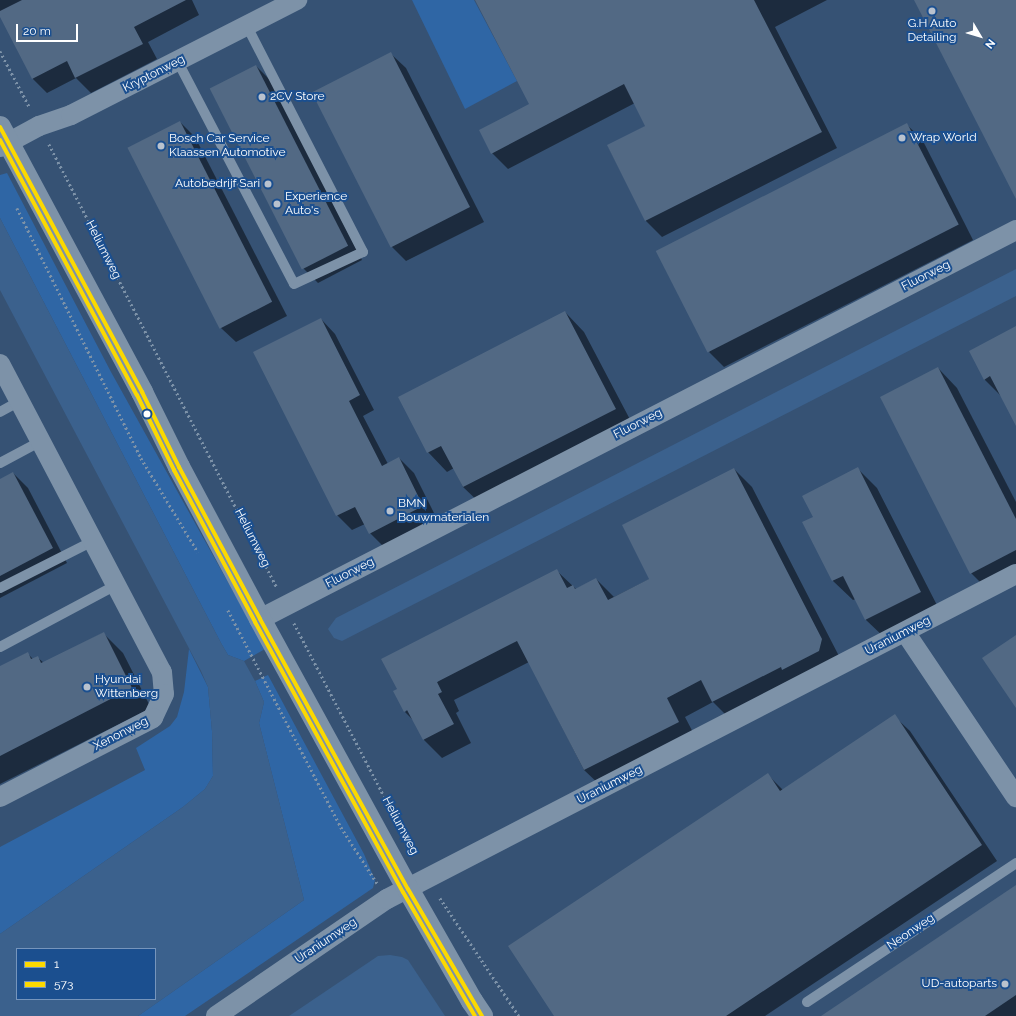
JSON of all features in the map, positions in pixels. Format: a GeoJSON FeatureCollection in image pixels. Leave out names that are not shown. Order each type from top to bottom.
{"type":"FeatureCollection","features":[{"type":"Feature","properties":{"kind":"street","name":"Kryptonweg"},"geometry":{"type":"LineString","coordinates":[[3,139],[71,115],[298,0]]}},
{"type":"Feature","properties":{"kind":"street","name":"Heliumweg"},"geometry":{"type":"LineString","coordinates":[[3,139],[145,398],[179,467],[260,619],[408,889],[482,1016]]}},
{"type":"Feature","properties":{"kind":"street","name":"Fluorweg"},"geometry":{"type":"LineString","coordinates":[[260,619],[1016,230]]}},
{"type":"Feature","properties":{"kind":"street","name":"Xenonweg"},"geometry":{"type":"LineString","coordinates":[[0,364],[162,672],[164,694],[153,718],[0,797]]}},
{"type":"Feature","properties":{"kind":"street","name":"Uraniumweg"},"geometry":{"type":"LineString","coordinates":[[216,1016],[387,899],[1016,574]]}},
{"type":"Feature","properties":{"kind":"street"},"geometry":{"type":"LineString","coordinates":[[906,632],[1016,797]]}},
{"type":"Feature","properties":{"kind":"lane"},"geometry":{"type":"LineString","coordinates":[[178,62],[294,284],[363,252],[247,26]]}},
{"type":"Feature","properties":{"kind":"lane"},"geometry":{"type":"LineString","coordinates":[[0,412],[20,401]]}},
{"type":"Feature","properties":{"kind":"lane"},"geometry":{"type":"LineString","coordinates":[[0,463],[41,441]]}},
{"type":"Feature","properties":{"kind":"lane"},"geometry":{"type":"LineString","coordinates":[[0,588],[93,541]]}},
{"type":"Feature","properties":{"kind":"lane"},"geometry":{"type":"LineString","coordinates":[[0,647],[116,585]]}},
{"type":"Feature","properties":{"kind":"lane","name":"Neonweg"},"geometry":{"type":"LineString","coordinates":[[806,1002],[1016,863]]}},
{"type":"Feature","properties":{"kind":"path","name":"Heliumweg"},"geometry":{"type":"LineString","coordinates":[[0,52],[191,417],[286,606],[300,637],[384,797]]}},
{"type":"Feature","properties":{"kind":"path"},"geometry":{"type":"LineString","coordinates":[[428,879],[519,1016]]}},
{"type":"Feature","properties":{"kind":"shaded area"},"geometry":{"type":"Polygon","coordinates":[[[412,0],[474,0],[517,81],[465,109],[412,0]]]}},
{"type":"Feature","properties":{"kind":"shaded area"},"geometry":{"type":"Polygon","coordinates":[[[7,173],[111,372],[265,649],[244,661],[228,655],[221,643],[0,218],[0,175],[7,173]]]}},
{"type":"Feature","properties":{"kind":"shaded area"},"geometry":{"type":"Polygon","coordinates":[[[0,218],[221,643],[228,655],[244,661],[255,681],[264,702],[259,723],[304,900],[138,1016],[0,1016],[0,934],[183,807],[205,789],[213,776],[212,731],[208,687],[201,671],[0,290],[0,218]]]}},
{"type":"Feature","properties":{"kind":"shaded area"},"geometry":{"type":"Polygon","coordinates":[[[1016,269],[1016,296],[342,641],[334,638],[328,629],[336,618],[1016,269]]]}},
{"type":"Feature","properties":{"kind":"shaded area"},"geometry":{"type":"Polygon","coordinates":[[[189,649],[208,687],[212,731],[213,776],[205,789],[183,807],[0,934],[0,847],[145,770],[136,748],[170,726],[177,717],[184,692],[189,649]]]}},
{"type":"Feature","properties":{"kind":"shaded area"},"geometry":{"type":"Polygon","coordinates":[[[268,675],[364,854],[375,880],[373,888],[185,1016],[138,1016],[304,900],[259,723],[264,702],[255,681],[268,675]]]}},
{"type":"Feature","properties":{"kind":"shaded area"},"geometry":{"type":"Polygon","coordinates":[[[390,955],[402,957],[408,960],[445,1016],[289,1016],[378,956],[390,955]]]}},
{"type":"Feature","properties":{"kind":"building"},"geometry":{"type":"Polygon","coordinates":[[[22,0],[186,0],[134,27],[143,44],[75,78],[67,61],[32,79],[0,17],[0,11],[22,0]]]}},
{"type":"Feature","properties":{"kind":"building"},"geometry":{"type":"Polygon","coordinates":[[[475,0],[754,0],[822,132],[645,221],[607,145],[645,126],[624,84],[491,154],[479,130],[529,104],[475,0]]]}},
{"type":"Feature","properties":{"kind":"building"},"geometry":{"type":"Polygon","coordinates":[[[914,0],[1016,0],[1016,199],[914,0]]]}},
{"type":"Feature","properties":{"kind":"building"},"geometry":{"type":"Polygon","coordinates":[[[391,52],[470,207],[391,247],[312,92],[391,52]]]}},
{"type":"Feature","properties":{"kind":"building"},"geometry":{"type":"Polygon","coordinates":[[[256,65],[348,246],[302,269],[210,89],[256,65]]]}},
{"type":"Feature","properties":{"kind":"building"},"geometry":{"type":"Polygon","coordinates":[[[180,121],[272,302],[220,329],[127,148],[180,121]]]}},
{"type":"Feature","properties":{"kind":"building"},"geometry":{"type":"Polygon","coordinates":[[[907,123],[959,225],[707,353],[656,251],[907,123]]]}},
{"type":"Feature","properties":{"kind":"building"},"geometry":{"type":"Polygon","coordinates":[[[565,311],[616,409],[463,487],[441,446],[427,453],[398,397],[565,311]]]}},
{"type":"Feature","properties":{"kind":"building"},"geometry":{"type":"Polygon","coordinates":[[[321,318],[360,395],[349,401],[382,466],[399,457],[423,506],[369,534],[355,507],[336,516],[253,352],[321,318]]]}},
{"type":"Feature","properties":{"kind":"building"},"geometry":{"type":"Polygon","coordinates":[[[1016,326],[1016,426],[990,376],[984,380],[969,351],[1016,326]]]}},
{"type":"Feature","properties":{"kind":"building"},"geometry":{"type":"Polygon","coordinates":[[[938,367],[1016,519],[1016,550],[970,574],[880,397],[938,367]]]}},
{"type":"Feature","properties":{"kind":"building"},"geometry":{"type":"Polygon","coordinates":[[[858,467],[921,592],[865,620],[843,576],[832,581],[802,522],[813,517],[802,496],[858,467]]]}},
{"type":"Feature","properties":{"kind":"building"},"geometry":{"type":"Polygon","coordinates":[[[734,468],[822,639],[819,651],[782,670],[781,667],[712,702],[701,680],[667,698],[679,722],[584,770],[517,641],[437,682],[442,692],[438,694],[454,724],[423,740],[407,710],[404,712],[393,691],[397,689],[381,659],[557,569],[567,588],[573,585],[575,589],[596,578],[608,600],[649,579],[622,525],[734,468]]]}},
{"type":"Feature","properties":{"kind":"building"},"geometry":{"type":"Polygon","coordinates":[[[13,472],[53,548],[0,576],[0,479],[13,472]]]}},
{"type":"Feature","properties":{"kind":"building"},"geometry":{"type":"Polygon","coordinates":[[[104,632],[132,688],[0,756],[0,666],[28,652],[31,659],[38,656],[41,663],[104,632]]]}},
{"type":"Feature","properties":{"kind":"building"},"geometry":{"type":"Polygon","coordinates":[[[1016,635],[1016,708],[982,658],[1016,635]]]}},
{"type":"Feature","properties":{"kind":"building"},"geometry":{"type":"Polygon","coordinates":[[[895,714],[982,845],[726,1016],[554,1016],[508,946],[768,773],[780,791],[895,714]]]}},
{"type":"Feature","properties":{"kind":"building"},"geometry":{"type":"Polygon","coordinates":[[[1016,885],[1016,995],[985,1016],[821,1016],[1016,885]]]}},
{"type":"Feature","properties":{"kind":"transit line","name":"1"},"geometry":{"type":"LineString","coordinates":[[0,127],[142,392],[179,467],[260,619],[408,889],[482,1016]]}},
{"type":"Feature","properties":{"kind":"transit line","name":"573"},"geometry":{"type":"LineString","coordinates":[[0,140],[137,395],[174,470],[255,622],[403,892],[475,1016]]}},
{"type":"Feature","properties":{"kind":"place","name":"G.H Auto Detailing"},"geometry":{"type":"Point","coordinates":[932,11]}},
{"type":"Feature","properties":{"kind":"place","name":"2CV Store"},"geometry":{"type":"Point","coordinates":[262,97]}},
{"type":"Feature","properties":{"kind":"place","name":"Wrap World"},"geometry":{"type":"Point","coordinates":[902,138]}},
{"type":"Feature","properties":{"kind":"place","name":"Bosch Car Service Klaassen Automotive"},"geometry":{"type":"Point","coordinates":[161,146]}},
{"type":"Feature","properties":{"kind":"place","name":"Autobedrijf Sari"},"geometry":{"type":"Point","coordinates":[268,184]}},
{"type":"Feature","properties":{"kind":"place","name":"Experience Auto's"},"geometry":{"type":"Point","coordinates":[277,204]}},
{"type":"Feature","properties":{"kind":"place","name":"BMN Bouwmaterialen"},"geometry":{"type":"Point","coordinates":[390,511]}},
{"type":"Feature","properties":{"kind":"place","name":"Hyundai Wittenberg"},"geometry":{"type":"Point","coordinates":[87,687]}},
{"type":"Feature","properties":{"kind":"place","name":"UD-autoparts"},"geometry":{"type":"Point","coordinates":[1005,984]}}]}
